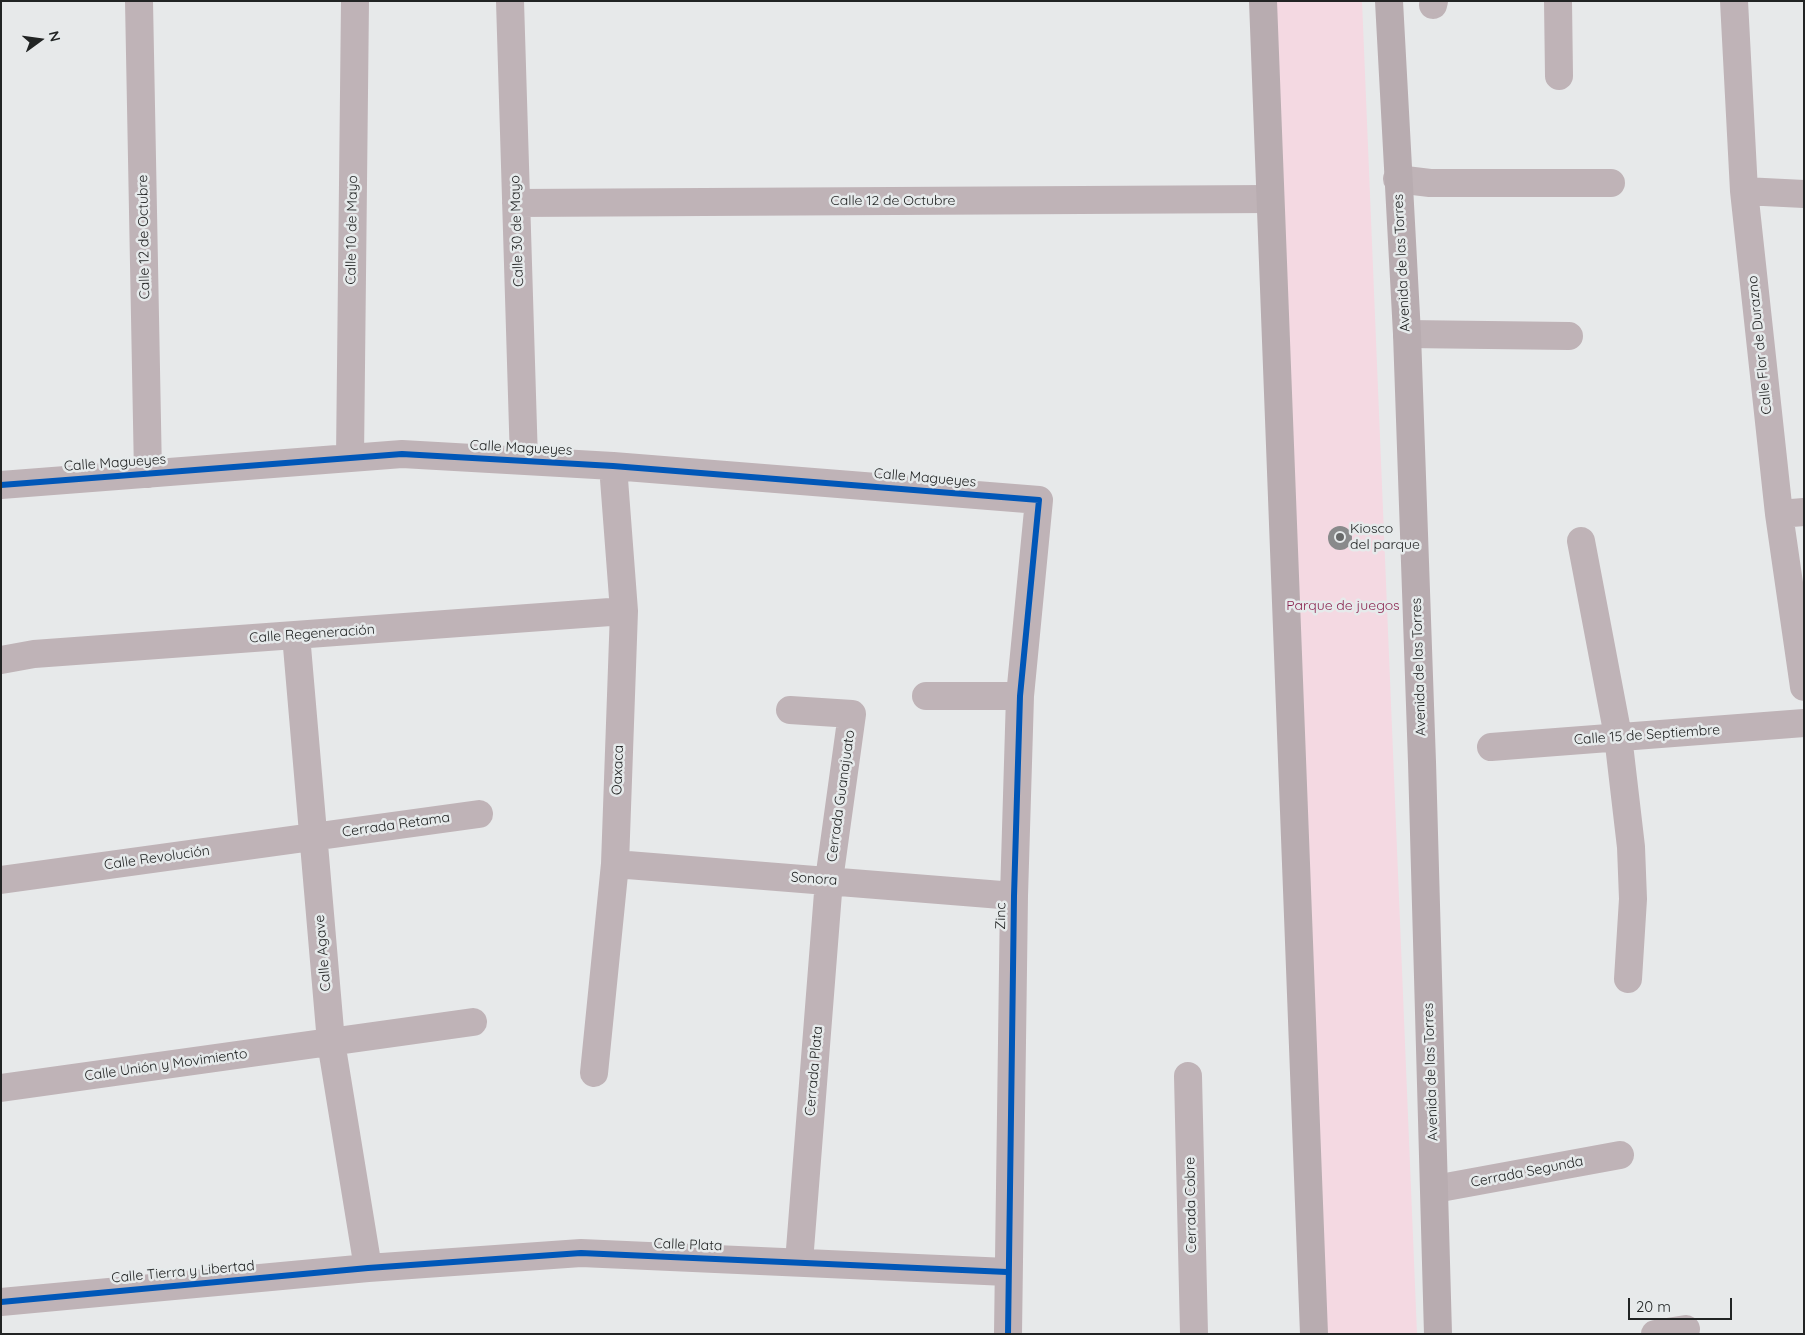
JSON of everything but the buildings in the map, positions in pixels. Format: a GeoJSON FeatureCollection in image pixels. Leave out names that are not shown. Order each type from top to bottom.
{"type":"FeatureCollection","features":[{"type":"Feature","properties":{"kind":"main road"},"geometry":{"type":"LineString","coordinates":[[1263,1],[1314,1334]]}},
{"type":"Feature","properties":{"kind":"main road","name":"Avenida de las Torres"},"geometry":{"type":"LineString","coordinates":[[1388,1],[1407,334],[1438,1334]]}},
{"type":"Feature","properties":{"kind":"street","name":"Calle 12 de Octubre"},"geometry":{"type":"LineString","coordinates":[[140,1],[148,474]]}},
{"type":"Feature","properties":{"kind":"street","name":"Calle 10 de Mayo"},"geometry":{"type":"LineString","coordinates":[[350,458],[355,1]]}},
{"type":"Feature","properties":{"kind":"street","name":"Calle 30 de Mayo"},"geometry":{"type":"LineString","coordinates":[[510,1],[524,461]]}},
{"type":"Feature","properties":{"kind":"street"},"geometry":{"type":"LineString","coordinates":[[1558,1],[1559,76]]}},
{"type":"Feature","properties":{"kind":"street","name":"Calle Flor de Durazno"},"geometry":{"type":"LineString","coordinates":[[1734,1],[1744,191],[1791,513],[1804,687]]}},
{"type":"Feature","properties":{"kind":"street"},"geometry":{"type":"LineString","coordinates":[[1397,180],[1430,183],[1611,182]]}},
{"type":"Feature","properties":{"kind":"street"},"geometry":{"type":"LineString","coordinates":[[1744,191],[1804,194]]}},
{"type":"Feature","properties":{"kind":"street","name":"Calle 12 de Octubre"},"geometry":{"type":"LineString","coordinates":[[516,203],[1270,199]]}},
{"type":"Feature","properties":{"kind":"street"},"geometry":{"type":"LineString","coordinates":[[1407,334],[1569,336]]}},
{"type":"Feature","properties":{"kind":"street","name":"Calle Magueyes"},"geometry":{"type":"LineString","coordinates":[[1,485],[402,454],[614,466],[1039,500]]}},
{"type":"Feature","properties":{"kind":"street","name":"Oaxaca"},"geometry":{"type":"LineString","coordinates":[[594,1073],[615,864],[624,611],[614,466]]}},
{"type":"Feature","properties":{"kind":"street","name":"Zinc"},"geometry":{"type":"LineString","coordinates":[[1008,1334],[1007,1272],[1014,896],[1020,696],[1039,500]]}},
{"type":"Feature","properties":{"kind":"street"},"geometry":{"type":"LineString","coordinates":[[1581,541],[1618,736],[1632,847],[1633,899],[1628,979]]}},
{"type":"Feature","properties":{"kind":"street","name":"Calle Regeneración"},"geometry":{"type":"LineString","coordinates":[[1,660],[34,654],[624,611]]}},
{"type":"Feature","properties":{"kind":"street","name":"Calle Agave"},"geometry":{"type":"LineString","coordinates":[[296,635],[331,1042],[368,1268]]}},
{"type":"Feature","properties":{"kind":"street"},"geometry":{"type":"LineString","coordinates":[[926,696],[1020,696]]}},
{"type":"Feature","properties":{"kind":"street","name":"Cerrada Guanajuato"},"geometry":{"type":"LineString","coordinates":[[790,710],[852,714],[829,880]]}},
{"type":"Feature","properties":{"kind":"street","name":"Calle 15 de Septiembre"},"geometry":{"type":"LineString","coordinates":[[1491,747],[1804,723]]}},
{"type":"Feature","properties":{"kind":"street","name":"Cerrada Retama"},"geometry":{"type":"LineString","coordinates":[[313,836],[479,814]]}},
{"type":"Feature","properties":{"kind":"street","name":"Calle Revolución"},"geometry":{"type":"LineString","coordinates":[[1,880],[313,836]]}},
{"type":"Feature","properties":{"kind":"street","name":"Sonora"},"geometry":{"type":"LineString","coordinates":[[615,864],[1014,896]]}},
{"type":"Feature","properties":{"kind":"street","name":"Cerrada Plata"},"geometry":{"type":"LineString","coordinates":[[799,1262],[829,880]]}},
{"type":"Feature","properties":{"kind":"street","name":"Calle Unión y Movimiento"},"geometry":{"type":"LineString","coordinates":[[1,1088],[474,1022]]}},
{"type":"Feature","properties":{"kind":"street","name":"Cerrada Cobre"},"geometry":{"type":"LineString","coordinates":[[1188,1076],[1194,1334]]}},
{"type":"Feature","properties":{"kind":"street","name":"Cerrada Segunda"},"geometry":{"type":"LineString","coordinates":[[1434,1189],[1620,1155]]}},
{"type":"Feature","properties":{"kind":"street","name":"Calle Plata"},"geometry":{"type":"LineString","coordinates":[[368,1268],[582,1253],[1007,1272]]}},
{"type":"Feature","properties":{"kind":"street","name":"Calle Tierra y Libertad"},"geometry":{"type":"LineString","coordinates":[[1,1302],[368,1268]]}},
{"type":"Feature","properties":{"kind":"street"},"geometry":{"type":"LineString","coordinates":[[1655,1334],[1686,1329]]}},
{"type":"Feature","properties":{"kind":"green space","name":"Parque de juegos"},"geometry":{"type":"Polygon","coordinates":[[[1274,1],[1362,1],[1417,1334],[1324,1334],[1274,1]]]}},
{"type":"Feature","properties":{"kind":"cycle path"},"geometry":{"type":"LineString","coordinates":[[1,485],[402,454],[613,466],[1039,500],[1020,696],[1014,896],[1008,1334]]}},
{"type":"Feature","properties":{"kind":"cycle path"},"geometry":{"type":"LineString","coordinates":[[1,1302],[368,1268],[581,1253],[1007,1272]]}},
{"type":"Feature","properties":{"kind":"place","name":"Kiosco del parque"},"geometry":{"type":"Point","coordinates":[1340,537]}}]}
